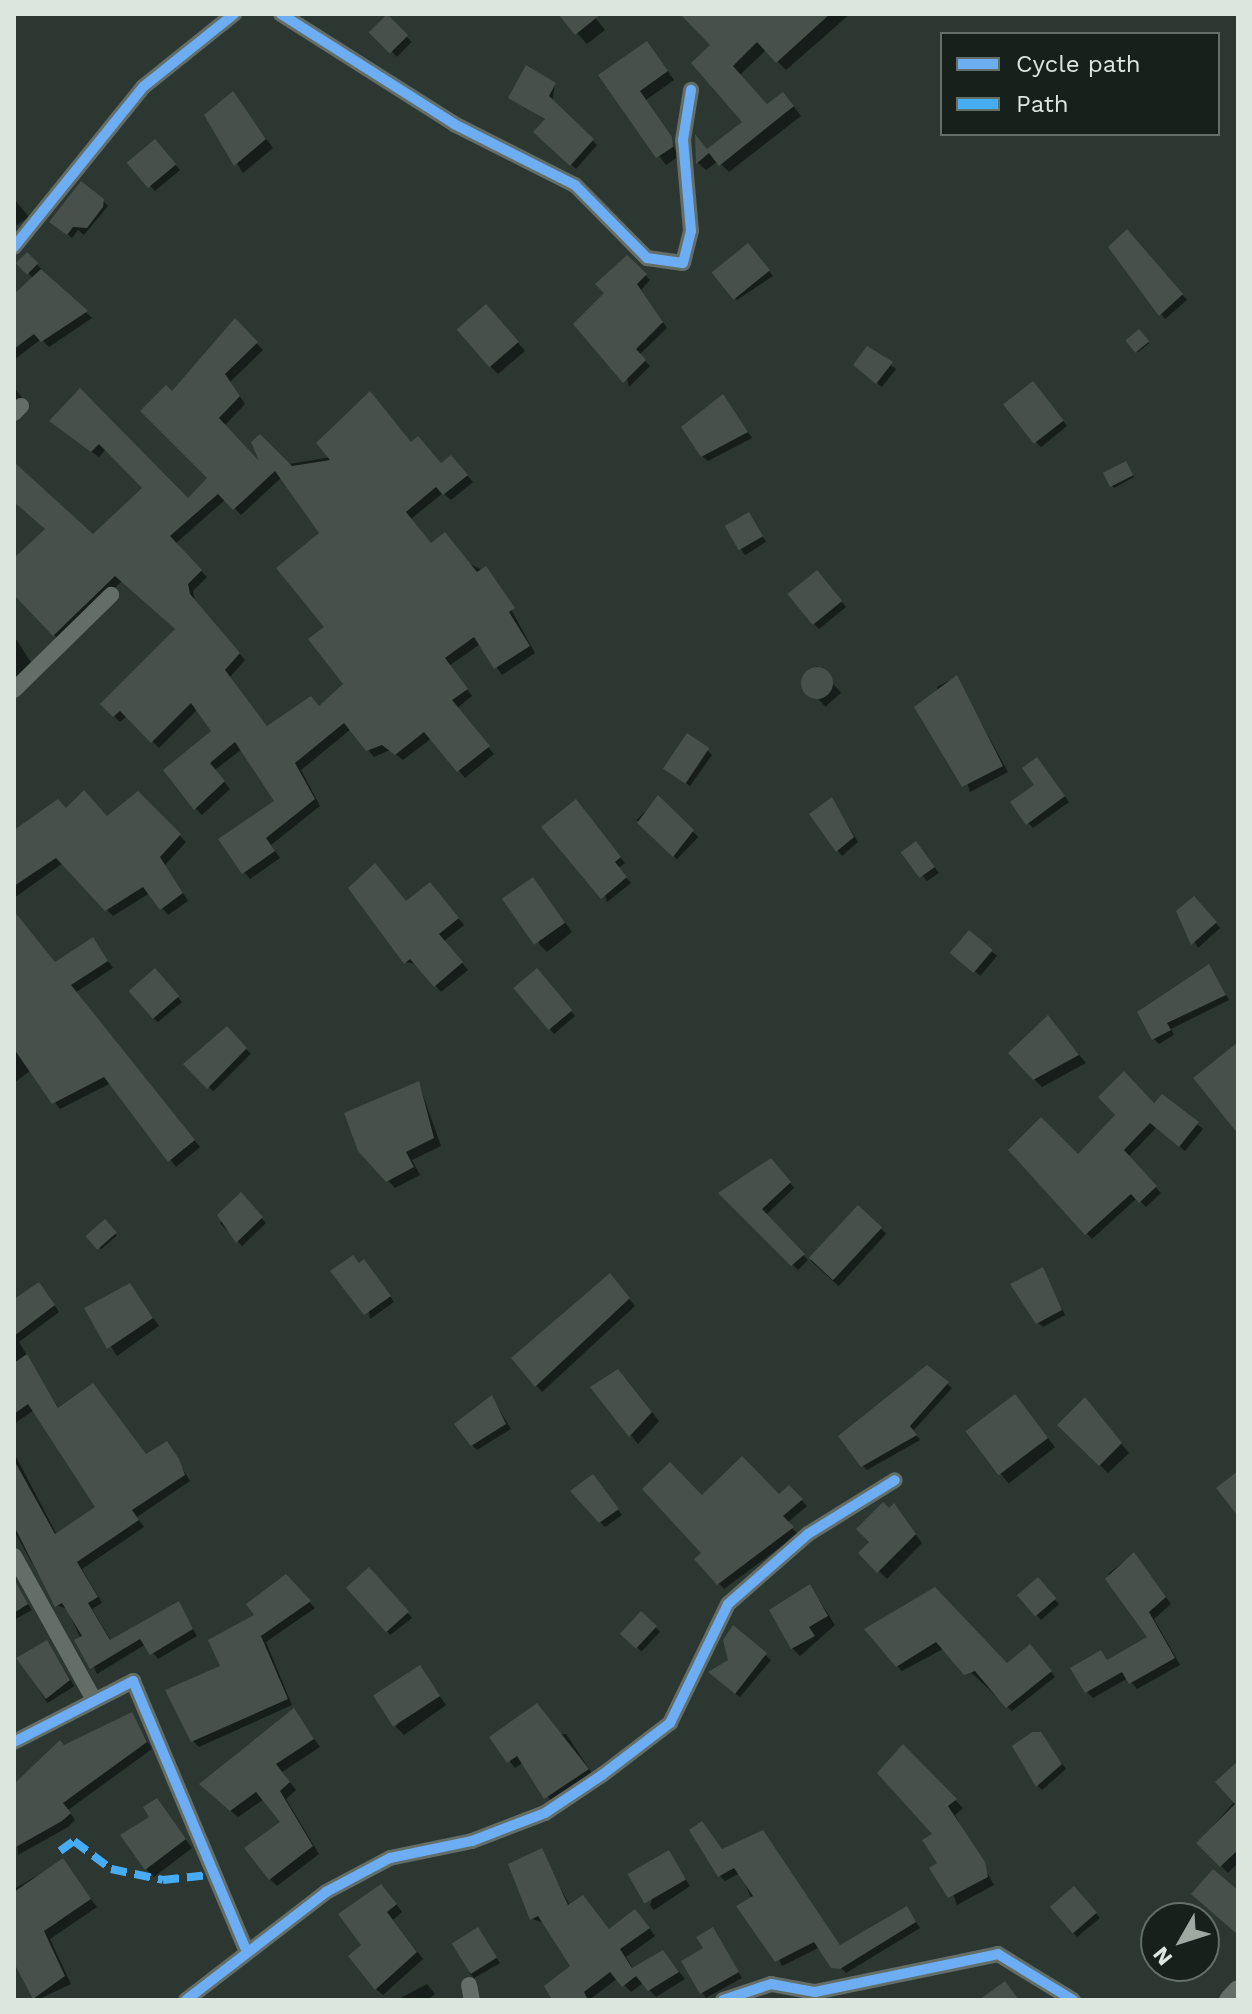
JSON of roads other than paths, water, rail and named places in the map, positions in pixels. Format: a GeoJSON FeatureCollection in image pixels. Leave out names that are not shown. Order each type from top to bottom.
{"type":"FeatureCollection","features":[{"type":"Feature","properties":{"kind":"street"},"geometry":{"type":"LineString","coordinates":[[14,247],[143,87],[234,14]]}},
{"type":"Feature","properties":{"kind":"street"},"geometry":{"type":"LineString","coordinates":[[281,14],[454,124],[575,185],[647,258],[683,263],[691,231],[683,140],[691,90]]}},
{"type":"Feature","properties":{"kind":"street"},"geometry":{"type":"LineString","coordinates":[[14,690],[111,595]]}},
{"type":"Feature","properties":{"kind":"street"},"geometry":{"type":"LineString","coordinates":[[186,2000],[245,1947],[390,1858],[472,1841],[545,1813],[602,1775],[670,1723],[728,1604],[808,1534],[895,1480]]}},
{"type":"Feature","properties":{"kind":"street"},"geometry":{"type":"LineString","coordinates":[[14,1556],[93,1698]]}},
{"type":"Feature","properties":{"kind":"street"},"geometry":{"type":"LineString","coordinates":[[14,1742],[93,1698],[133,1681],[245,1947]]}},
{"type":"Feature","properties":{"kind":"street"},"geometry":{"type":"LineString","coordinates":[[723,2000],[771,1984],[815,1992],[998,1954],[1073,2000]]}},
{"type":"Feature","properties":{"kind":"street"},"geometry":{"type":"LineString","coordinates":[[1229,2000],[1238,1990]]}}]}
